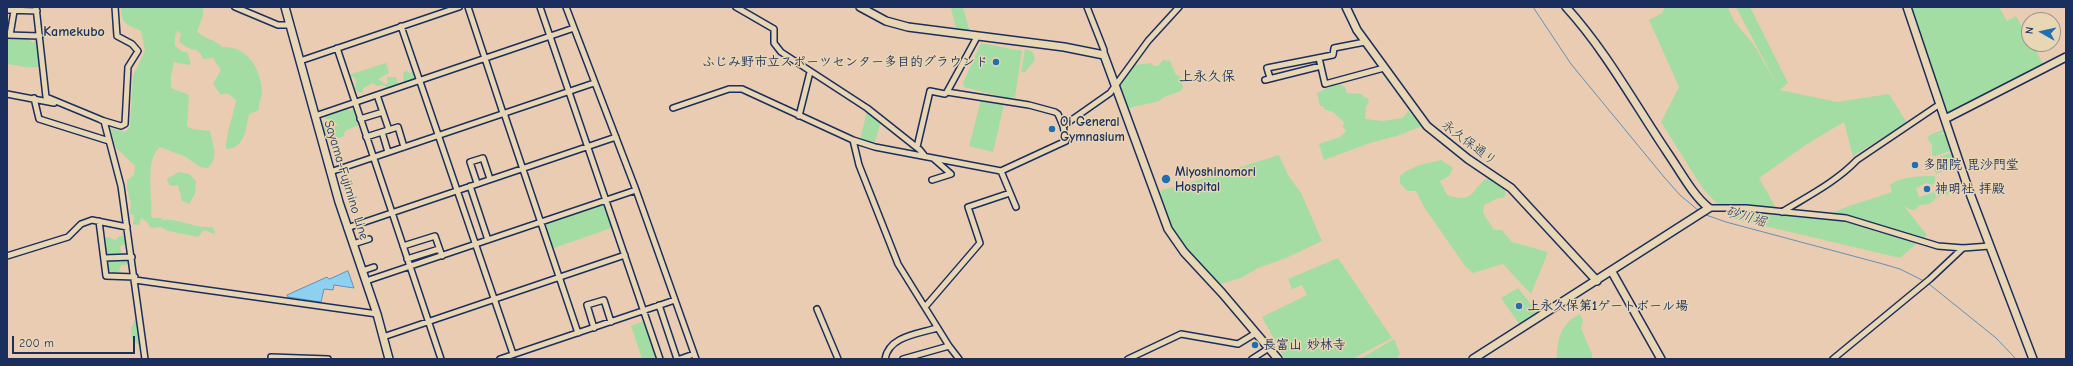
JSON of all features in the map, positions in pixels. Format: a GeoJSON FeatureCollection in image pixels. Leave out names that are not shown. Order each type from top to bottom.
{"type":"FeatureCollection","features":[{"type":"Feature","properties":{"kind":"street"},"geometry":{"type":"LineString","coordinates":[[7,94],[34,98],[121,126],[125,124],[128,67],[138,51],[132,44],[117,36],[115,7]]}},
{"type":"Feature","properties":{"kind":"street"},"geometry":{"type":"LineString","coordinates":[[235,7],[278,25],[290,25]]}},
{"type":"Feature","properties":{"kind":"street","name":"Sayama-Fujimino Line"},"geometry":{"type":"LineString","coordinates":[[285,7],[330,172],[347,228],[377,314],[389,359]]}},
{"type":"Feature","properties":{"kind":"street"},"geometry":{"type":"LineString","coordinates":[[300,61],[459,7]]}},
{"type":"Feature","properties":{"kind":"street"},"geometry":{"type":"LineString","coordinates":[[468,7],[578,333]]}},
{"type":"Feature","properties":{"kind":"street"},"geometry":{"type":"LineString","coordinates":[[540,7],[660,359]]}},
{"type":"Feature","properties":{"kind":"street"},"geometry":{"type":"LineString","coordinates":[[566,7],[636,190],[695,357],[680,359]]}},
{"type":"Feature","properties":{"kind":"street"},"geometry":{"type":"LineString","coordinates":[[736,7],[774,29],[776,47],[810,72],[867,108],[917,147],[924,156]]}},
{"type":"Feature","properties":{"kind":"street"},"geometry":{"type":"LineString","coordinates":[[860,7],[894,24],[977,37],[1064,47],[1104,55]]}},
{"type":"Feature","properties":{"kind":"street"},"geometry":{"type":"LineString","coordinates":[[1086,7],[1104,50],[1104,55],[1168,229],[1184,252],[1278,359]]}},
{"type":"Feature","properties":{"kind":"street"},"geometry":{"type":"LineString","coordinates":[[1063,126],[1104,99],[1116,86],[1148,41],[1179,7]]}},
{"type":"Feature","properties":{"kind":"street","name":"永久保通り"},"geometry":{"type":"LineString","coordinates":[[1346,7],[1357,30],[1365,42],[1427,126],[1468,159],[1511,188],[1597,282]]}},
{"type":"Feature","properties":{"kind":"street"},"geometry":{"type":"LineString","coordinates":[[1566,7],[1578,19],[1599,49],[1708,210]]}},
{"type":"Feature","properties":{"kind":"street"},"geometry":{"type":"LineString","coordinates":[[1907,7],[1969,191],[2033,359]]}},
{"type":"Feature","properties":{"kind":"street"},"geometry":{"type":"LineString","coordinates":[[7,10],[14,11],[36,9],[46,97],[104,121]]}},
{"type":"Feature","properties":{"kind":"street"},"geometry":{"type":"LineString","coordinates":[[14,11],[9,35],[40,36]]}},
{"type":"Feature","properties":{"kind":"street"},"geometry":{"type":"LineString","coordinates":[[401,26],[476,245],[493,300],[513,354]]}},
{"type":"Feature","properties":{"kind":"street"},"geometry":{"type":"LineString","coordinates":[[315,116],[420,82],[574,28]]}},
{"type":"Feature","properties":{"kind":"street"},"geometry":{"type":"LineString","coordinates":[[946,92],[977,37]]}},
{"type":"Feature","properties":{"kind":"street"},"geometry":{"type":"LineString","coordinates":[[1321,66],[1267,79],[1267,68],[1333,55],[1334,48],[1365,42]]}},
{"type":"Feature","properties":{"kind":"street"},"geometry":{"type":"LineString","coordinates":[[337,48],[441,359]]}},
{"type":"Feature","properties":{"kind":"street"},"geometry":{"type":"LineString","coordinates":[[1945,119],[2066,57]]}},
{"type":"Feature","properties":{"kind":"street"},"geometry":{"type":"LineString","coordinates":[[1319,58],[1325,84],[1384,68]]}},
{"type":"Feature","properties":{"kind":"street"},"geometry":{"type":"LineString","coordinates":[[799,116],[810,72]]}},
{"type":"Feature","properties":{"kind":"street"},"geometry":{"type":"LineString","coordinates":[[330,172],[594,83]]}},
{"type":"Feature","properties":{"kind":"street"},"geometry":{"type":"LineString","coordinates":[[674,108],[729,89],[742,89],[853,140],[875,147],[1002,171],[1066,141],[1063,126],[1058,114],[1055,112],[1028,105],[946,92],[944,94],[930,92],[917,147]]}},
{"type":"Feature","properties":{"kind":"street"},"geometry":{"type":"LineString","coordinates":[[377,95],[389,130]]}},
{"type":"Feature","properties":{"kind":"street"},"geometry":{"type":"LineString","coordinates":[[34,98],[39,119],[109,141]]}},
{"type":"Feature","properties":{"kind":"street"},"geometry":{"type":"LineString","coordinates":[[1782,212],[1830,183],[1858,160],[1940,104]]}},
{"type":"Feature","properties":{"kind":"street"},"geometry":{"type":"LineString","coordinates":[[360,119],[383,112]]}},
{"type":"Feature","properties":{"kind":"street"},"geometry":{"type":"LineString","coordinates":[[104,121],[121,186],[128,227],[145,359]]}},
{"type":"Feature","properties":{"kind":"street"},"geometry":{"type":"LineString","coordinates":[[366,137],[398,127],[404,147]]}},
{"type":"Feature","properties":{"kind":"street"},"geometry":{"type":"LineString","coordinates":[[382,132],[388,152]]}},
{"type":"Feature","properties":{"kind":"street"},"geometry":{"type":"LineString","coordinates":[[347,228],[616,137]]}},
{"type":"Feature","properties":{"kind":"street"},"geometry":{"type":"LineString","coordinates":[[853,140],[859,165],[903,275],[925,307],[948,346],[959,359]]}},
{"type":"Feature","properties":{"kind":"street"},"geometry":{"type":"LineString","coordinates":[[932,157],[951,174],[932,180]]}},
{"type":"Feature","properties":{"kind":"street"},"geometry":{"type":"LineString","coordinates":[[476,184],[470,162],[483,158],[490,179]]}},
{"type":"Feature","properties":{"kind":"street"},"geometry":{"type":"LineString","coordinates":[[1002,171],[1016,207]]}},
{"type":"Feature","properties":{"kind":"street"},"geometry":{"type":"LineString","coordinates":[[470,186],[488,240]]}},
{"type":"Feature","properties":{"kind":"street"},"geometry":{"type":"LineString","coordinates":[[366,281],[636,190]]}},
{"type":"Feature","properties":{"kind":"street"},"geometry":{"type":"LineString","coordinates":[[925,307],[980,243],[968,207],[1010,193]]}},
{"type":"Feature","properties":{"kind":"street"},"geometry":{"type":"LineString","coordinates":[[1473,359],[1597,282],[1708,210],[1746,208],[1846,218],[1927,244],[1964,248],[1990,246]]}},
{"type":"Feature","properties":{"kind":"street"},"geometry":{"type":"LineString","coordinates":[[7,256],[68,237],[81,224],[92,220],[128,227]]}},
{"type":"Feature","properties":{"kind":"street"},"geometry":{"type":"LineString","coordinates":[[99,221],[106,276],[135,278],[377,314]]}},
{"type":"Feature","properties":{"kind":"street"},"geometry":{"type":"LineString","coordinates":[[403,246],[436,236],[442,256]]}},
{"type":"Feature","properties":{"kind":"street"},"geometry":{"type":"LineString","coordinates":[[353,244],[369,240]]}},
{"type":"Feature","properties":{"kind":"street"},"geometry":{"type":"LineString","coordinates":[[1834,359],[1964,248]]}},
{"type":"Feature","properties":{"kind":"street"},"geometry":{"type":"LineString","coordinates":[[407,259],[439,249]]}},
{"type":"Feature","properties":{"kind":"street"},"geometry":{"type":"LineString","coordinates":[[383,337],[625,256]]}},
{"type":"Feature","properties":{"kind":"street"},"geometry":{"type":"LineString","coordinates":[[104,258],[132,257]]}},
{"type":"Feature","properties":{"kind":"street"},"geometry":{"type":"LineString","coordinates":[[362,271],[374,267]]}},
{"type":"Feature","properties":{"kind":"street"},"geometry":{"type":"LineString","coordinates":[[1612,272],[1661,359]]}},
{"type":"Feature","properties":{"kind":"street"},"geometry":{"type":"LineString","coordinates":[[594,328],[587,305],[604,300],[611,322]]}},
{"type":"Feature","properties":{"kind":"street"},"geometry":{"type":"LineString","coordinates":[[500,359],[675,300]]}},
{"type":"Feature","properties":{"kind":"street"},"geometry":{"type":"LineString","coordinates":[[659,305],[677,359]]}},
{"type":"Feature","properties":{"kind":"street"},"geometry":{"type":"LineString","coordinates":[[817,310],[838,359]]}},
{"type":"Feature","properties":{"kind":"street"},"geometry":{"type":"LineString","coordinates":[[885,359],[889,348],[898,340],[937,328]]}},
{"type":"Feature","properties":{"kind":"street"},"geometry":{"type":"LineString","coordinates":[[1128,359],[1181,334],[1238,344],[1256,333]]}},
{"type":"Feature","properties":{"kind":"street"},"geometry":{"type":"LineString","coordinates":[[903,359],[948,346]]}},
{"type":"Feature","properties":{"kind":"street"},"geometry":{"type":"LineString","coordinates":[[1252,359],[1269,348]]}},
{"type":"Feature","properties":{"kind":"street"},"geometry":{"type":"LineString","coordinates":[[271,357],[328,359]]}},
{"type":"Feature","properties":{"kind":"green space"},"geometry":{"type":"Polygon","coordinates":[[[121,7],[203,7],[203,15],[197,32],[216,42],[222,47],[231,47],[245,54],[251,60],[259,75],[262,92],[259,110],[249,114],[244,137],[241,142],[237,146],[226,149],[227,138],[236,100],[227,93],[221,95],[213,84],[221,70],[213,58],[203,59],[201,54],[195,49],[192,50],[179,42],[181,35],[178,30],[175,37],[175,46],[183,52],[187,52],[191,64],[189,65],[174,62],[171,76],[171,88],[189,95],[187,126],[192,129],[210,131],[214,150],[214,159],[208,168],[200,167],[186,157],[160,147],[152,160],[150,179],[151,215],[153,218],[161,218],[163,220],[212,227],[215,231],[214,234],[204,230],[198,237],[168,231],[161,227],[151,228],[147,222],[141,218],[139,225],[133,224],[134,215],[130,214],[131,204],[127,189],[127,180],[134,175],[135,166],[116,148],[110,128],[125,132],[130,127],[133,76],[145,51],[141,31],[124,21],[121,13],[121,7]]]}},
{"type":"Feature","properties":{"kind":"green space"},"geometry":{"type":"Polygon","coordinates":[[[951,7],[963,7],[970,33],[956,31],[951,7]]]}},
{"type":"Feature","properties":{"kind":"green space"},"geometry":{"type":"Polygon","coordinates":[[[1665,7],[1728,7],[1734,21],[1754,45],[1777,85],[1736,7],[1750,7],[1788,83],[1780,90],[1837,102],[1889,94],[1907,123],[1853,156],[1844,122],[1807,144],[1759,178],[1780,215],[1820,218],[1846,207],[1892,192],[1890,185],[1900,180],[1911,177],[1935,176],[1935,182],[1932,185],[1926,183],[1916,188],[1919,197],[1934,192],[1937,198],[1929,204],[1920,205],[1915,210],[1904,206],[1927,235],[1900,258],[1731,218],[1703,189],[1661,122],[1679,87],[1649,20],[1662,13],[1665,7]]]}},
{"type":"Feature","properties":{"kind":"green space"},"geometry":{"type":"Polygon","coordinates":[[[1910,7],[1999,7],[2007,21],[2016,16],[2021,25],[2021,52],[2037,52],[2044,65],[1949,113],[1946,112],[1910,7]]]}},
{"type":"Feature","properties":{"kind":"green space"},"geometry":{"type":"Polygon","coordinates":[[[7,37],[28,39],[33,43],[36,40],[39,41],[44,50],[44,64],[37,67],[32,67],[7,64],[7,37]]]}},
{"type":"Feature","properties":{"kind":"green space","name":"ふじみ野市⽴スポーツセンター多⽬的グラウンド"},"geometry":{"type":"Polygon","coordinates":[[[981,43],[1022,51],[1015,97],[1007,98],[964,87],[963,83],[981,43]]]}},
{"type":"Feature","properties":{"kind":"green space"},"geometry":{"type":"Polygon","coordinates":[[[1025,49],[1033,52],[1035,60],[1025,72],[1021,72],[1025,49]]]}},
{"type":"Feature","properties":{"kind":"green space"},"geometry":{"type":"Polygon","coordinates":[[[1163,60],[1170,61],[1176,75],[1180,76],[1183,87],[1181,91],[1164,97],[1159,101],[1129,108],[1126,107],[1118,87],[1134,65],[1152,63],[1153,66],[1158,66],[1163,60]]]}},
{"type":"Feature","properties":{"kind":"green space"},"geometry":{"type":"Polygon","coordinates":[[[386,63],[389,73],[378,79],[385,84],[388,83],[387,77],[396,77],[398,85],[404,82],[403,73],[406,71],[411,73],[414,69],[418,79],[390,89],[382,85],[377,86],[373,83],[363,88],[363,92],[360,93],[357,90],[352,91],[352,87],[356,87],[355,83],[357,82],[353,76],[351,79],[352,84],[348,75],[386,63]]]}},
{"type":"Feature","properties":{"kind":"green space"},"geometry":{"type":"Polygon","coordinates":[[[1337,83],[1345,87],[1347,93],[1362,94],[1364,98],[1368,98],[1369,102],[1366,107],[1365,119],[1382,121],[1403,118],[1408,111],[1422,126],[1397,136],[1370,143],[1324,160],[1319,144],[1340,137],[1346,131],[1343,127],[1344,122],[1333,112],[1324,109],[1323,106],[1320,106],[1317,93],[1337,83]]]}},
{"type":"Feature","properties":{"kind":"green space"},"geometry":{"type":"Polygon","coordinates":[[[981,100],[1004,105],[993,152],[969,146],[981,100]]]}},
{"type":"Feature","properties":{"kind":"green space"},"geometry":{"type":"Polygon","coordinates":[[[347,107],[349,111],[355,109],[361,124],[345,131],[343,137],[327,140],[326,134],[323,135],[319,119],[324,123],[340,126],[320,116],[347,107]]]}},
{"type":"Feature","properties":{"kind":"green space"},"geometry":{"type":"Polygon","coordinates":[[[867,111],[881,121],[874,145],[860,140],[867,111]]]}},
{"type":"Feature","properties":{"kind":"green space"},"geometry":{"type":"Polygon","coordinates":[[[1944,129],[1945,132],[1937,135],[1946,134],[1951,149],[1950,151],[1935,156],[1932,155],[1932,145],[1927,138],[1930,135],[1944,129]]]}},
{"type":"Feature","properties":{"kind":"green space"},"geometry":{"type":"Polygon","coordinates":[[[1952,153],[1957,166],[1936,174],[1934,164],[1938,160],[1937,158],[1952,153]]]}},
{"type":"Feature","properties":{"kind":"green space"},"geometry":{"type":"Polygon","coordinates":[[[1279,155],[1288,175],[1301,193],[1322,241],[1286,258],[1258,268],[1241,278],[1220,284],[1174,236],[1160,202],[1159,195],[1162,190],[1279,155]]]}},
{"type":"Feature","properties":{"kind":"green space"},"geometry":{"type":"Polygon","coordinates":[[[1441,160],[1453,168],[1449,176],[1440,181],[1447,195],[1456,198],[1468,197],[1482,182],[1488,178],[1504,189],[1506,195],[1503,198],[1498,198],[1484,205],[1483,213],[1494,230],[1502,230],[1512,242],[1548,252],[1531,294],[1503,264],[1473,273],[1465,266],[1424,207],[1416,191],[1407,191],[1400,183],[1400,176],[1406,171],[1420,165],[1441,160]]]}},
{"type":"Feature","properties":{"kind":"green space"},"geometry":{"type":"Polygon","coordinates":[[[179,172],[189,174],[196,181],[195,194],[189,204],[182,201],[178,185],[171,186],[167,181],[168,178],[179,172]]]}},
{"type":"Feature","properties":{"kind":"green space"},"geometry":{"type":"Polygon","coordinates":[[[1945,183],[1949,192],[1947,195],[1941,194],[1939,198],[1937,195],[1940,185],[1945,183]]]}},
{"type":"Feature","properties":{"kind":"green space"},"geometry":{"type":"Polygon","coordinates":[[[605,202],[614,227],[551,249],[542,223],[605,202]]]}},
{"type":"Feature","properties":{"kind":"green space"},"geometry":{"type":"Polygon","coordinates":[[[119,236],[126,236],[128,244],[120,246],[121,252],[124,255],[107,255],[103,245],[104,238],[108,237],[116,240],[119,236]]]}},
{"type":"Feature","properties":{"kind":"green space"},"geometry":{"type":"Polygon","coordinates":[[[1338,258],[1392,338],[1352,359],[1285,359],[1262,317],[1307,295],[1302,285],[1292,289],[1288,279],[1338,258]]]}},
{"type":"Feature","properties":{"kind":"green space"},"geometry":{"type":"Polygon","coordinates":[[[130,259],[131,264],[121,265],[119,272],[113,273],[106,268],[109,265],[106,265],[107,260],[130,259]]]}},
{"type":"Feature","properties":{"kind":"green space","name":"上永久保第1ゲートボール場"},"geometry":{"type":"Polygon","coordinates":[[[1518,288],[1539,314],[1520,325],[1501,298],[1518,288]]]}},
{"type":"Feature","properties":{"kind":"green space"},"geometry":{"type":"Polygon","coordinates":[[[1580,314],[1583,321],[1581,328],[1592,354],[1592,359],[1557,359],[1561,332],[1568,322],[1580,314]]]}},
{"type":"Feature","properties":{"kind":"green space"},"geometry":{"type":"Polygon","coordinates":[[[136,318],[139,318],[141,347],[132,339],[131,328],[136,318]]]}},
{"type":"Feature","properties":{"kind":"green space"},"geometry":{"type":"Polygon","coordinates":[[[644,321],[656,359],[642,359],[631,326],[644,321]]]}},
{"type":"Feature","properties":{"kind":"green space"},"geometry":{"type":"Polygon","coordinates":[[[1394,339],[1400,354],[1396,359],[1360,359],[1394,339]]]}},
{"type":"Feature","properties":{"kind":"water"},"geometry":{"type":"Polygon","coordinates":[[[348,271],[354,288],[334,285],[333,290],[324,289],[321,302],[288,297],[287,295],[327,277],[329,279],[348,271]]]}},
{"type":"Feature","properties":{"kind":"waterway","name":"砂川堀"},"geometry":{"type":"LineString","coordinates":[[1533,7],[1571,64],[1664,177],[1680,195],[1699,211]]}},
{"type":"Feature","properties":{"kind":"waterway","name":"砂川堀"},"geometry":{"type":"LineString","coordinates":[[1706,215],[1726,222],[1900,269],[1924,281]]}},
{"type":"Feature","properties":{"kind":"waterway","name":"砂川堀"},"geometry":{"type":"LineString","coordinates":[[1929,284],[1996,338],[2016,359]]}},
{"type":"Feature","properties":{"kind":"place","name":"ふじみ野市⽴スポーツセンター多⽬的グラウンド"},"geometry":{"type":"Point","coordinates":[996,62]}},
{"type":"Feature","properties":{"kind":"place","name":"Oi General Gymnasium"},"geometry":{"type":"Point","coordinates":[1052,129]}},
{"type":"Feature","properties":{"kind":"place","name":"多聞院 毘沙門堂"},"geometry":{"type":"Point","coordinates":[1915,165]}},
{"type":"Feature","properties":{"kind":"place","name":"Miyoshinomori Hospital"},"geometry":{"type":"Point","coordinates":[1166,179]}},
{"type":"Feature","properties":{"kind":"place","name":"神明社 拝殿"},"geometry":{"type":"Point","coordinates":[1927,189]}},
{"type":"Feature","properties":{"kind":"place","name":"上永久保第1ゲートボール場"},"geometry":{"type":"Point","coordinates":[1519,306]}},
{"type":"Feature","properties":{"kind":"place","name":"長富山 妙林寺"},"geometry":{"type":"Point","coordinates":[1255,345]}},
{"type":"Feature","properties":{"kind":"district","name":"Kamekubo"},"geometry":{"type":"Point","coordinates":[74,32]}},
{"type":"Feature","properties":{"kind":"district","name":"上永久保"},"geometry":{"type":"Point","coordinates":[1207,77]}}]}
